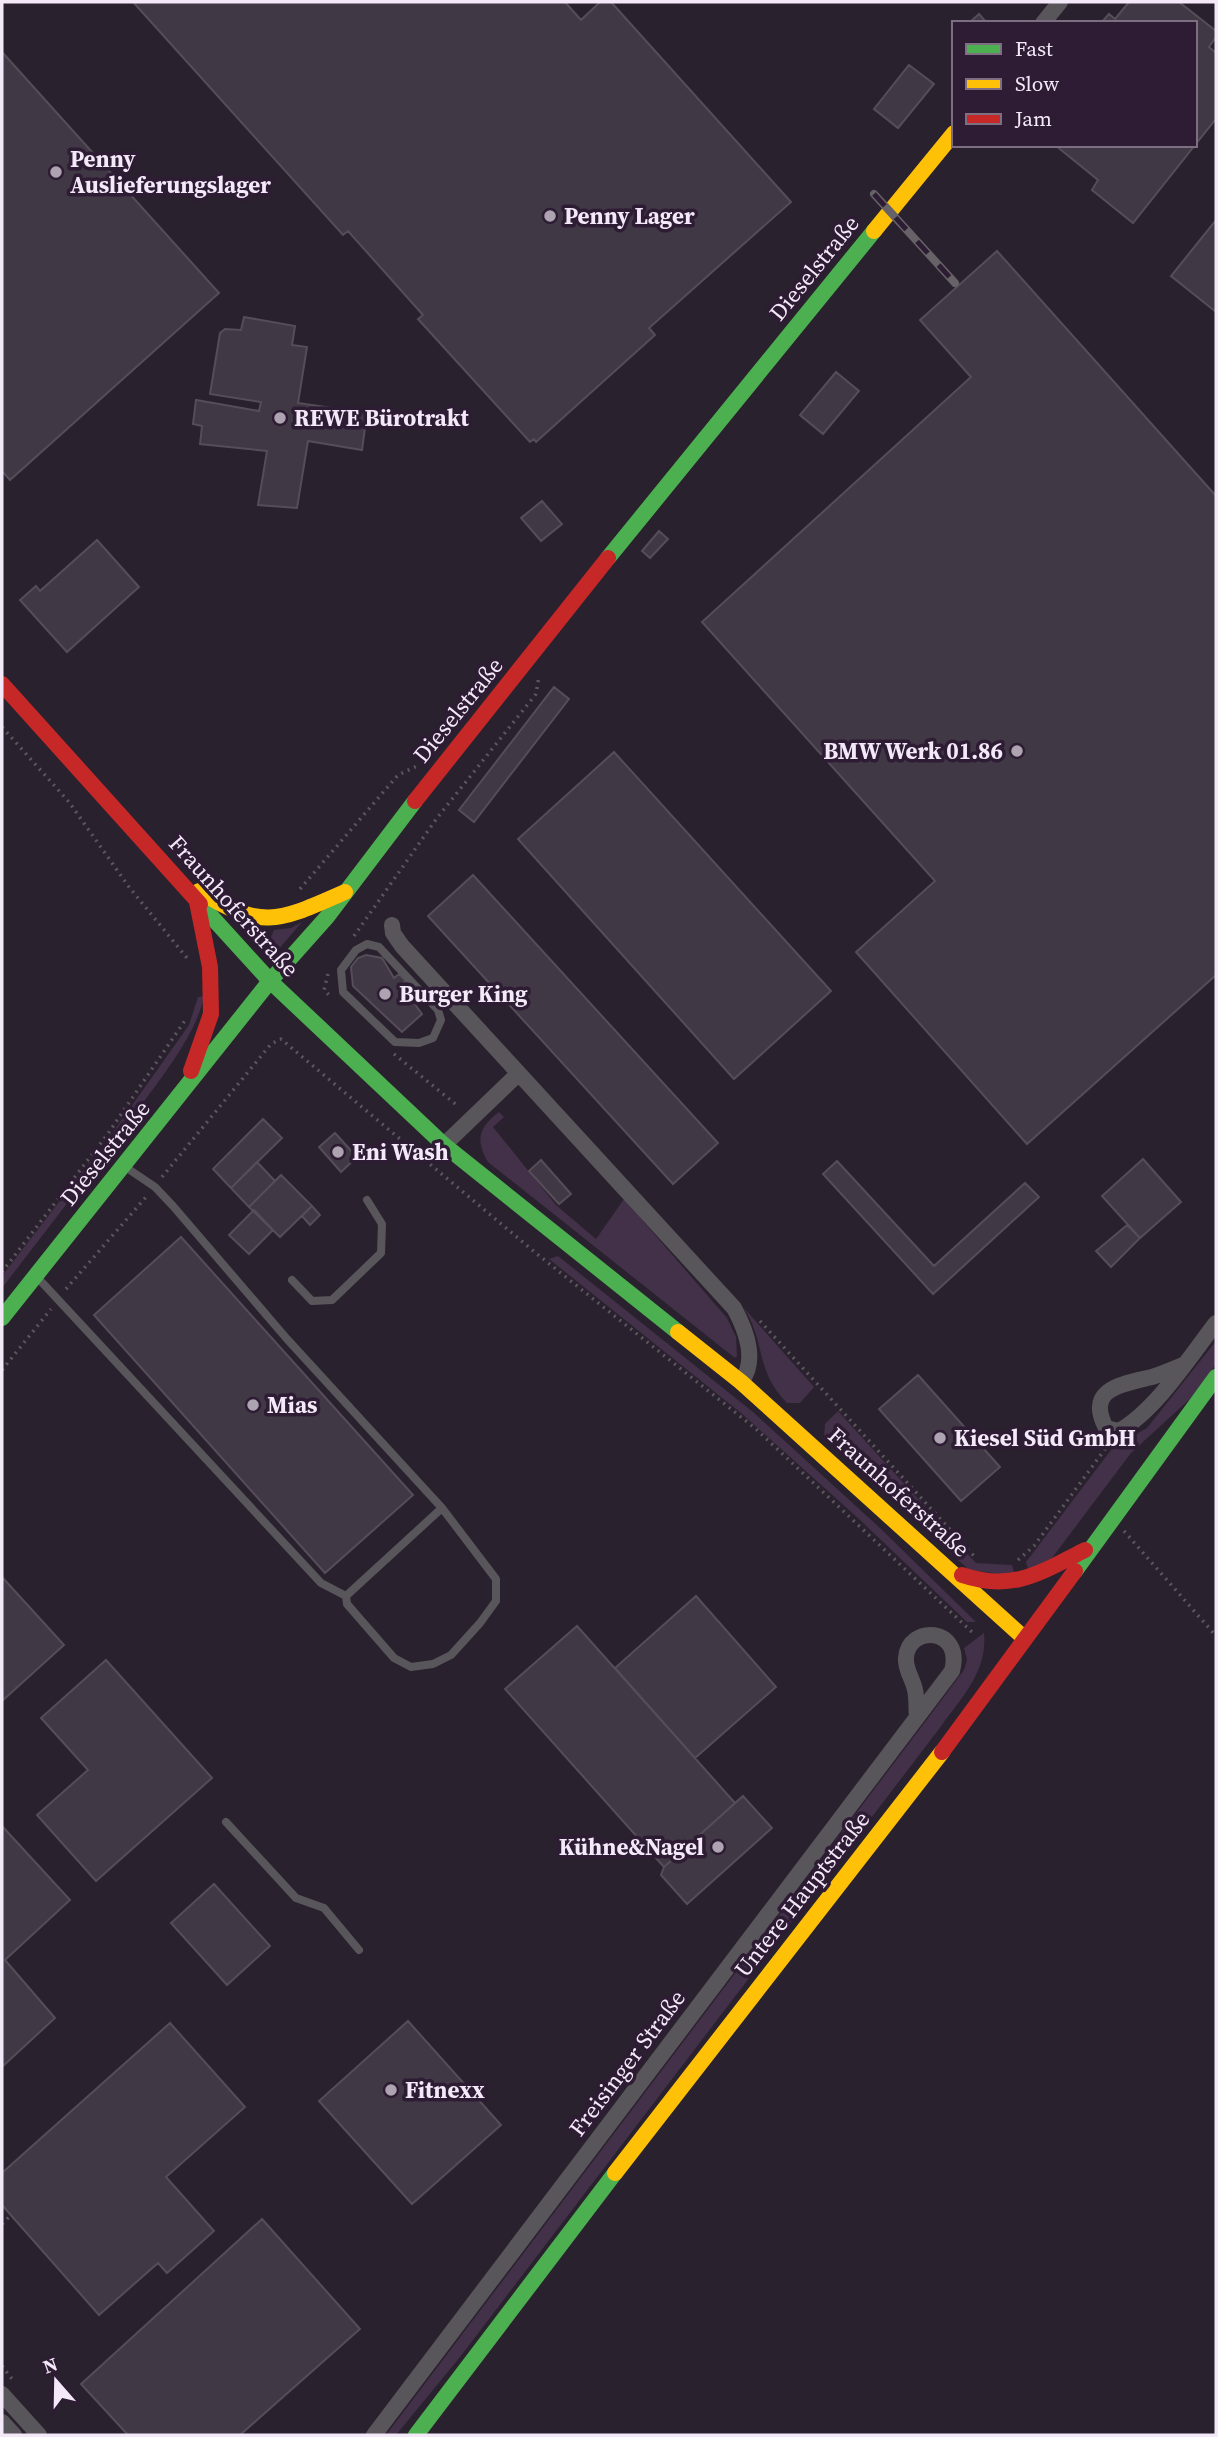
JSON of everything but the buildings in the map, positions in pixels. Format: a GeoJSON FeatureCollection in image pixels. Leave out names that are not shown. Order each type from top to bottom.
{"type":"FeatureCollection","features":[{"type":"Feature","properties":{"kind":"main road","name":"Dieselstraße"},"geometry":{"type":"LineString","coordinates":[[2,1318],[270,981],[347,891],[434,776],[952,135]]}},
{"type":"Feature","properties":{"kind":"main road","name":"Fraunhoferstraße"},"geometry":{"type":"LineString","coordinates":[[2,684],[270,981],[444,1145],[741,1382],[1024,1638]]}},
{"type":"Feature","properties":{"kind":"main road"},"geometry":{"type":"LineString","coordinates":[[174,874],[247,918],[269,921],[282,920],[347,891]]}},
{"type":"Feature","properties":{"kind":"main road"},"geometry":{"type":"LineString","coordinates":[[184,1090],[211,1014],[210,967],[197,900]]}},
{"type":"Feature","properties":{"kind":"main road","name":"Untere Hauptstraße"},"geometry":{"type":"LineString","coordinates":[[416,2435],[753,1993],[964,1724],[1087,1549],[1216,1377]]}},
{"type":"Feature","properties":{"kind":"main road"},"geometry":{"type":"LineString","coordinates":[[950,1570],[980,1582],[999,1585],[1023,1580],[1087,1549]]}},
{"type":"Feature","properties":{"kind":"street"},"geometry":{"type":"LineString","coordinates":[[1045,21],[1060,2]]}},
{"type":"Feature","properties":{"kind":"street"},"geometry":{"type":"LineString","coordinates":[[392,925],[393,933],[402,946],[734,1308],[748,1345],[749,1372],[741,1382]]}},
{"type":"Feature","properties":{"kind":"street"},"geometry":{"type":"LineString","coordinates":[[444,1145],[518,1074]]}},
{"type":"Feature","properties":{"kind":"street"},"geometry":{"type":"LineString","coordinates":[[1183,1365],[1112,1388],[1102,1399],[1099,1414],[1106,1428],[1119,1431],[1136,1422],[1183,1365],[1216,1323]]}},
{"type":"Feature","properties":{"kind":"street"},"geometry":{"type":"LineString","coordinates":[[916,1717],[915,1689],[905,1657],[910,1644],[922,1636],[936,1635],[948,1641],[953,1650]]}},
{"type":"Feature","properties":{"kind":"street","name":"Freisinger Straße"},"geometry":{"type":"LineString","coordinates":[[374,2435],[952,1671],[953,1650]]}},
{"type":"Feature","properties":{"kind":"street"},"geometry":{"type":"LineString","coordinates":[[2,2394],[39,2435]]}},
{"type":"Feature","properties":{"kind":"street"},"geometry":{"type":"LineString","coordinates":[[2,2421],[14,2435]]}},
{"type":"Feature","properties":{"kind":"lane"},"geometry":{"type":"LineString","coordinates":[[367,944],[379,947],[438,1010],[441,1020],[433,1038],[419,1043],[395,1042],[343,992],[341,970],[356,950],[367,944]]}},
{"type":"Feature","properties":{"kind":"lane"},"geometry":{"type":"LineString","coordinates":[[124,1166],[155,1187],[287,1339],[442,1508],[496,1579],[496,1601],[451,1655],[433,1664],[411,1667],[394,1658],[346,1604],[346,1595],[442,1508]]}},
{"type":"Feature","properties":{"kind":"lane"},"geometry":{"type":"LineString","coordinates":[[292,1280],[312,1301],[332,1300],[381,1253],[383,1224],[367,1199]]}},
{"type":"Feature","properties":{"kind":"lane"},"geometry":{"type":"LineString","coordinates":[[35,1275],[321,1583],[333,1592],[346,1595]]}},
{"type":"Feature","properties":{"kind":"lane"},"geometry":{"type":"LineString","coordinates":[[226,1822],[296,1898],[324,1908],[359,1951]]}},
{"type":"Feature","properties":{"kind":"path"},"geometry":{"type":"LineString","coordinates":[[346,947],[437,818],[536,694],[540,675],[526,662]]}},
{"type":"Feature","properties":{"kind":"path"},"geometry":{"type":"LineString","coordinates":[[2,727],[69,802],[129,887],[180,947],[190,966]]}},
{"type":"Feature","properties":{"kind":"path"},"geometry":{"type":"LineString","coordinates":[[297,892],[398,775],[421,764]]}},
{"type":"Feature","properties":{"kind":"path"},"geometry":{"type":"LineString","coordinates":[[324,990],[326,977],[333,967]]}},
{"type":"Feature","properties":{"kind":"path"},"geometry":{"type":"LineString","coordinates":[[2,1272],[107,1135],[189,1013]]}},
{"type":"Feature","properties":{"kind":"path"},"geometry":{"type":"LineString","coordinates":[[2,1370],[271,1044],[281,1039],[527,1245],[756,1429],[973,1633]]}},
{"type":"Feature","properties":{"kind":"path"},"geometry":{"type":"LineString","coordinates":[[757,1318],[980,1561]]}},
{"type":"Feature","properties":{"kind":"path"},"geometry":{"type":"LineString","coordinates":[[1009,1561],[1018,1560],[1034,1546],[1119,1431]]}},
{"type":"Feature","properties":{"kind":"path"},"geometry":{"type":"LineString","coordinates":[[1111,1516],[1216,1636]]}},
{"type":"Feature","properties":{"kind":"path"},"geometry":{"type":"LineString","coordinates":[[1018,1560],[1023,1580]]}},
{"type":"Feature","properties":{"kind":"path"},"geometry":{"type":"LineString","coordinates":[[953,1650],[1000,1615]]}},
{"type":"Feature","properties":{"kind":"path"},"geometry":{"type":"LineString","coordinates":[[2,2224],[11,2215]]}},
{"type":"Feature","properties":{"kind":"shaded area"},"geometry":{"type":"Polygon","coordinates":[[[302,922],[278,950],[269,941],[274,930],[291,928],[302,922]]]}},
{"type":"Feature","properties":{"kind":"shaded area"},"geometry":{"type":"Polygon","coordinates":[[[204,996],[191,1031],[168,1068],[118,1136],[111,1135],[189,1025],[198,997],[204,996]]]}},
{"type":"Feature","properties":{"kind":"shaded area"},"geometry":{"type":"Polygon","coordinates":[[[499,1112],[504,1117],[493,1127],[556,1205],[596,1239],[624,1199],[727,1318],[736,1337],[735,1358],[488,1162],[481,1147],[481,1134],[487,1123],[499,1112]]]}},
{"type":"Feature","properties":{"kind":"shaded area"},"geometry":{"type":"Polygon","coordinates":[[[99,1150],[102,1158],[2,1288],[2,1276],[99,1150]]]}},
{"type":"Feature","properties":{"kind":"shaded area"},"geometry":{"type":"Polygon","coordinates":[[[558,1256],[753,1412],[880,1528],[976,1622],[967,1622],[859,1519],[741,1413],[549,1259],[558,1256]]]}},
{"type":"Feature","properties":{"kind":"shaded area"},"geometry":{"type":"Polygon","coordinates":[[[744,1308],[814,1387],[800,1403],[787,1403],[770,1380],[751,1321],[744,1308]]]}},
{"type":"Feature","properties":{"kind":"shaded area"},"geometry":{"type":"Polygon","coordinates":[[[1216,1341],[1216,1364],[1192,1397],[1131,1453],[1052,1558],[1029,1572],[1026,1562],[1114,1446],[1147,1428],[1216,1341]]]}},
{"type":"Feature","properties":{"kind":"shaded area"},"geometry":{"type":"Polygon","coordinates":[[[838,1411],[939,1522],[932,1529],[925,1529],[824,1437],[825,1424],[838,1411]]]}},
{"type":"Feature","properties":{"kind":"shaded area"},"geometry":{"type":"Polygon","coordinates":[[[952,1538],[976,1563],[1012,1565],[1015,1576],[969,1570],[945,1548],[952,1538]]]}},
{"type":"Feature","properties":{"kind":"shaded area"},"geometry":{"type":"Polygon","coordinates":[[[984,1633],[982,1660],[964,1696],[460,2357],[396,2435],[386,2435],[964,1670],[967,1660],[964,1648],[984,1633]]]}},
{"type":"Feature","properties":{"kind":"railway"},"geometry":{"type":"LineString","coordinates":[[874,194],[955,283]]}},
{"type":"Feature","properties":{"kind":"traffic: fast"},"geometry":{"type":"LineString","coordinates":[[608,558],[874,231]]}},
{"type":"Feature","properties":{"kind":"traffic: fast"},"geometry":{"type":"LineString","coordinates":[[2,1318],[270,981],[327,917],[415,801]]}},
{"type":"Feature","properties":{"kind":"traffic: fast"},"geometry":{"type":"LineString","coordinates":[[200,904],[270,981],[444,1145],[678,1332]]}},
{"type":"Feature","properties":{"kind":"traffic: fast"},"geometry":{"type":"LineString","coordinates":[[1075,1571],[1216,1377]]}},
{"type":"Feature","properties":{"kind":"traffic: fast"},"geometry":{"type":"LineString","coordinates":[[416,2435],[615,2173]]}},
{"type":"Feature","properties":{"kind":"traffic: slow"},"geometry":{"type":"LineString","coordinates":[[874,231],[952,135]]}},
{"type":"Feature","properties":{"kind":"traffic: slow"},"geometry":{"type":"LineString","coordinates":[[199,891],[221,904],[256,917],[287,915],[345,892]]}},
{"type":"Feature","properties":{"kind":"traffic: slow"},"geometry":{"type":"LineString","coordinates":[[678,1332],[741,1382],[1024,1638]]}},
{"type":"Feature","properties":{"kind":"traffic: slow"},"geometry":{"type":"LineString","coordinates":[[615,2173],[942,1752]]}},
{"type":"Feature","properties":{"kind":"traffic: jam"},"geometry":{"type":"LineString","coordinates":[[415,801],[608,558]]}},
{"type":"Feature","properties":{"kind":"traffic: jam"},"geometry":{"type":"LineString","coordinates":[[2,684],[200,904]]}},
{"type":"Feature","properties":{"kind":"traffic: jam"},"geometry":{"type":"LineString","coordinates":[[191,1071],[211,1014],[210,967],[197,902]]}},
{"type":"Feature","properties":{"kind":"traffic: jam"},"geometry":{"type":"LineString","coordinates":[[962,1575],[996,1582],[1011,1581],[1040,1573],[1085,1550]]}},
{"type":"Feature","properties":{"kind":"traffic: jam"},"geometry":{"type":"LineString","coordinates":[[942,1752],[1075,1571]]}},
{"type":"Feature","properties":{"kind":"place","name":"Penny Auslieferungslager"},"geometry":{"type":"Point","coordinates":[56,172]}},
{"type":"Feature","properties":{"kind":"place","name":"Penny Lager"},"geometry":{"type":"Point","coordinates":[550,216]}},
{"type":"Feature","properties":{"kind":"place","name":"REWE Bürotrakt"},"geometry":{"type":"Point","coordinates":[280,418]}},
{"type":"Feature","properties":{"kind":"place","name":"BMW Werk 01.86"},"geometry":{"type":"Point","coordinates":[1017,751]}},
{"type":"Feature","properties":{"kind":"place","name":"Burger King"},"geometry":{"type":"Point","coordinates":[385,994]}},
{"type":"Feature","properties":{"kind":"place","name":"Eni Wash"},"geometry":{"type":"Point","coordinates":[338,1152]}},
{"type":"Feature","properties":{"kind":"place","name":"Mias"},"geometry":{"type":"Point","coordinates":[253,1405]}},
{"type":"Feature","properties":{"kind":"place","name":"Kiesel Süd GmbH"},"geometry":{"type":"Point","coordinates":[940,1438]}},
{"type":"Feature","properties":{"kind":"place","name":"Kühne&Nagel"},"geometry":{"type":"Point","coordinates":[718,1847]}},
{"type":"Feature","properties":{"kind":"place","name":"Fitnexx"},"geometry":{"type":"Point","coordinates":[391,2090]}}]}
